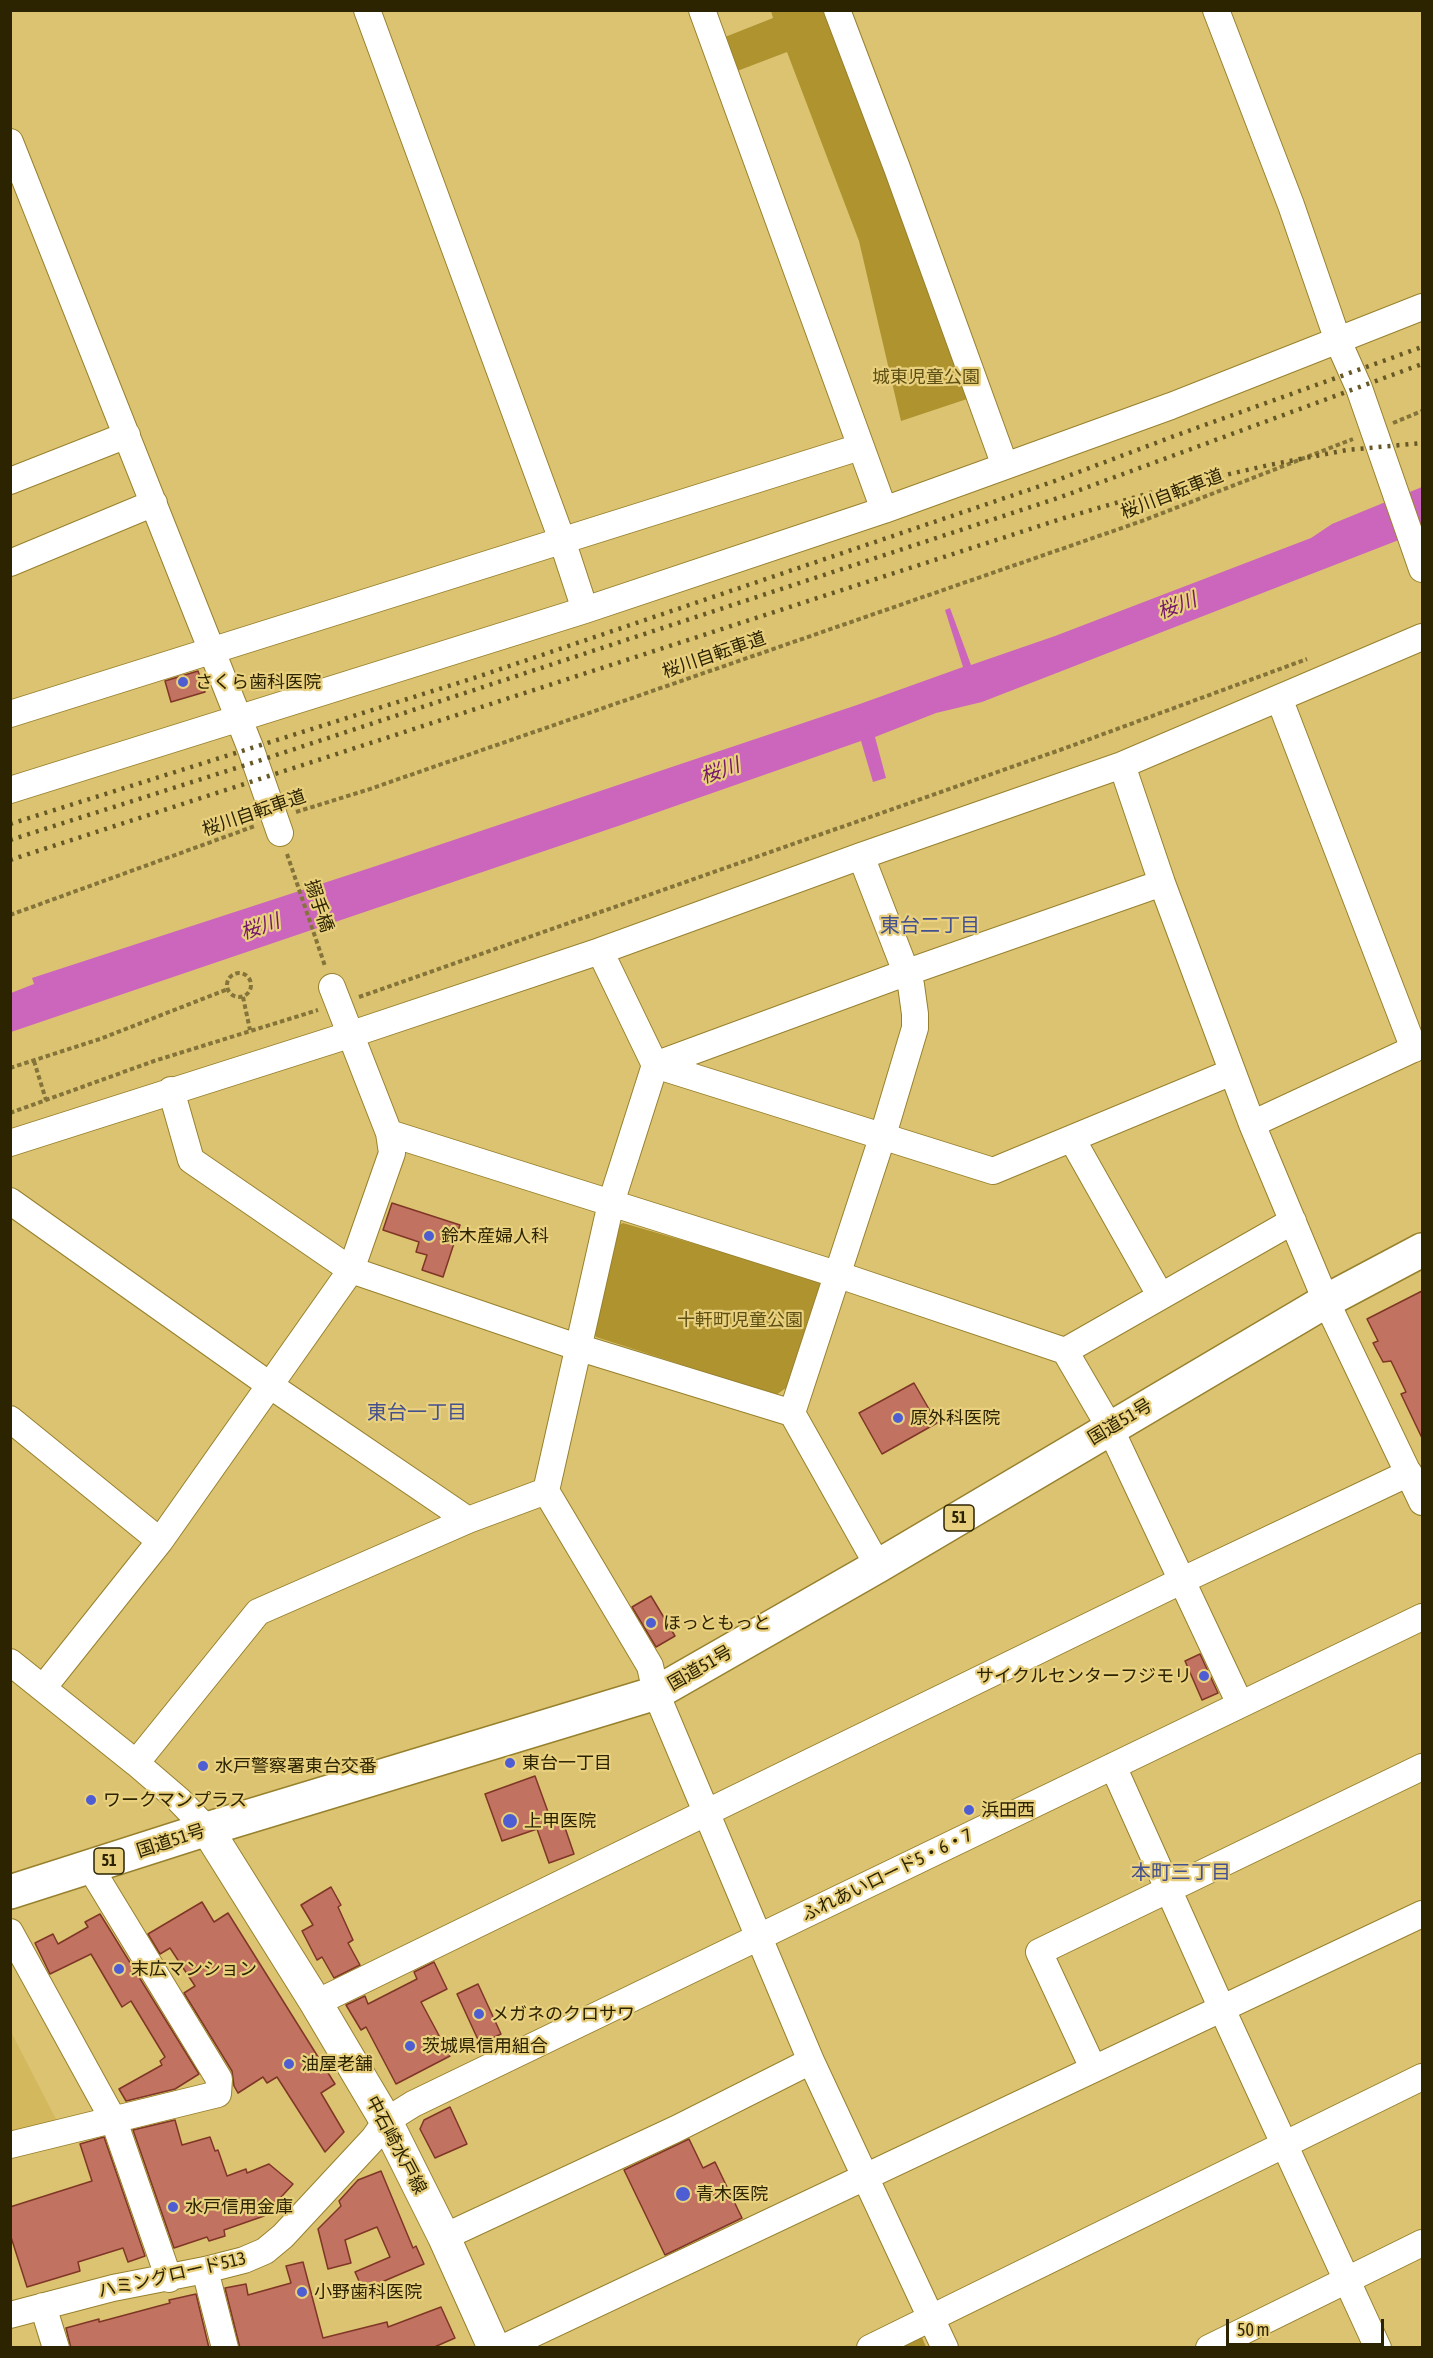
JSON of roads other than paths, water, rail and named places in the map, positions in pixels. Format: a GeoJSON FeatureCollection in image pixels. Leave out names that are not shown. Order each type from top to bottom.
{"type":"FeatureCollection","features":[{"type":"Feature","properties":{"kind":"highway","name":"国道51号"},"geometry":{"type":"LineString","coordinates":[[10,1892],[207,1829],[656,1694],[878,1566],[1326,1301],[1422,1250]]}},
{"type":"Feature","properties":{"kind":"main road","name":"中石崎水戸線"},"geometry":{"type":"LineString","coordinates":[[207,1829],[316,2003],[386,2121],[444,2237],[494,2348]]}},
{"type":"Feature","properties":{"kind":"street"},"geometry":{"type":"LineString","coordinates":[[367,10],[562,540],[585,610]]}},
{"type":"Feature","properties":{"kind":"street"},"geometry":{"type":"LineString","coordinates":[[702,10],[884,510]]}},
{"type":"Feature","properties":{"kind":"street"},"geometry":{"type":"LineString","coordinates":[[837,10],[1005,466]]}},
{"type":"Feature","properties":{"kind":"street"},"geometry":{"type":"LineString","coordinates":[[1216,10],[1291,205],[1338,341],[1359,388],[1422,569]]}},
{"type":"Feature","properties":{"kind":"street"},"geometry":{"type":"LineString","coordinates":[[10,142],[154,503],[278,826]]}},
{"type":"Feature","properties":{"kind":"street"},"geometry":{"type":"LineString","coordinates":[[10,790],[585,610],[884,510],[1171,406],[1422,307]]}},
{"type":"Feature","properties":{"kind":"street"},"geometry":{"type":"LineString","coordinates":[[10,481],[127,435]]}},
{"type":"Feature","properties":{"kind":"street"},"geometry":{"type":"LineString","coordinates":[[10,714],[860,447]]}},
{"type":"Feature","properties":{"kind":"street"},"geometry":{"type":"LineString","coordinates":[[10,563],[154,503]]}},
{"type":"Feature","properties":{"kind":"street"},"geometry":{"type":"LineString","coordinates":[[10,1143],[349,1035],[600,951],[861,856],[1122,765],[1422,637]]}},
{"type":"Feature","properties":{"kind":"street"},"geometry":{"type":"LineString","coordinates":[[1252,1124],[1418,1047],[1279,698]]}},
{"type":"Feature","properties":{"kind":"street"},"geometry":{"type":"LineString","coordinates":[[1122,765],[1162,883],[1252,1124],[1326,1301],[1422,1502]]}},
{"type":"Feature","properties":{"kind":"street"},"geometry":{"type":"LineString","coordinates":[[792,1413],[883,1135],[915,1028],[911,985],[861,856]]}},
{"type":"Feature","properties":{"kind":"street"},"geometry":{"type":"LineString","coordinates":[[656,1065],[905,973],[1162,883]]}},
{"type":"Feature","properties":{"kind":"street"},"geometry":{"type":"LineString","coordinates":[[600,951],[656,1065],[611,1203],[546,1491],[650,1666],[656,1694],[811,2061],[945,2348]]}},
{"type":"Feature","properties":{"kind":"street"},"geometry":{"type":"LineString","coordinates":[[43,1688],[160,1540],[351,1270],[392,1153],[389,1133],[335,996]]}},
{"type":"Feature","properties":{"kind":"street"},"geometry":{"type":"LineString","coordinates":[[656,1065],[993,1171],[1232,1072]]}},
{"type":"Feature","properties":{"kind":"street"},"geometry":{"type":"LineString","coordinates":[[171,1090],[191,1160],[351,1270],[578,1347],[792,1413],[878,1566]]}},
{"type":"Feature","properties":{"kind":"street"},"geometry":{"type":"LineString","coordinates":[[389,1133],[836,1274],[1065,1351],[1110,1428],[1240,1704]]}},
{"type":"Feature","properties":{"kind":"street"},"geometry":{"type":"LineString","coordinates":[[1071,1139],[1160,1295]]}},
{"type":"Feature","properties":{"kind":"street"},"geometry":{"type":"LineString","coordinates":[[10,1201],[271,1386],[468,1520]]}},
{"type":"Feature","properties":{"kind":"street"},"geometry":{"type":"LineString","coordinates":[[1065,1351],[1293,1221]]}},
{"type":"Feature","properties":{"kind":"street"},"geometry":{"type":"LineString","coordinates":[[10,1419],[160,1540]]}},
{"type":"Feature","properties":{"kind":"street"},"geometry":{"type":"LineString","coordinates":[[316,2003],[706,1811],[1409,1473]]}},
{"type":"Feature","properties":{"kind":"street"},"geometry":{"type":"LineString","coordinates":[[136,1763],[258,1612],[468,1520],[546,1491]]}},
{"type":"Feature","properties":{"kind":"street","name":"ふれあいロード5・6・7"},"geometry":{"type":"LineString","coordinates":[[386,2121],[413,2104],[1422,1617]]}},
{"type":"Feature","properties":{"kind":"street"},"geometry":{"type":"LineString","coordinates":[[10,1662],[136,1763],[179,1800],[207,1829]]}},
{"type":"Feature","properties":{"kind":"street"},"geometry":{"type":"LineString","coordinates":[[1113,1766],[1378,2348]]}},
{"type":"Feature","properties":{"kind":"street"},"geometry":{"type":"LineString","coordinates":[[1092,2068],[1039,1952],[1422,1767]]}},
{"type":"Feature","properties":{"kind":"street"},"geometry":{"type":"LineString","coordinates":[[10,2145],[218,2094],[219,2079],[90,1867]]}},
{"type":"Feature","properties":{"kind":"street"},"geometry":{"type":"LineString","coordinates":[[503,2348],[1422,1914]]}},
{"type":"Feature","properties":{"kind":"street"},"geometry":{"type":"LineString","coordinates":[[10,1932],[114,2121],[169,2279]]}},
{"type":"Feature","properties":{"kind":"street"},"geometry":{"type":"LineString","coordinates":[[444,2237],[676,2129],[811,2061]]}},
{"type":"Feature","properties":{"kind":"street"},"geometry":{"type":"LineString","coordinates":[[870,2348],[1422,2077]]}},
{"type":"Feature","properties":{"kind":"street","name":"ハミングロード513"},"geometry":{"type":"LineString","coordinates":[[10,2316],[112,2288],[169,2279],[205,2270],[244,2260],[265,2251],[283,2236],[359,2155],[386,2121]]}},
{"type":"Feature","properties":{"kind":"street"},"geometry":{"type":"LineString","coordinates":[[1209,2348],[1422,2243]]}},
{"type":"Feature","properties":{"kind":"street"},"geometry":{"type":"LineString","coordinates":[[205,2270],[225,2348]]}},
{"type":"Feature","properties":{"kind":"street"},"geometry":{"type":"LineString","coordinates":[[43,2306],[56,2348]]}},
{"type":"Feature","properties":{"kind":"water","name":"桜川"},"geometry":{"type":"Polygon","coordinates":[[[1422,487],[1422,531],[982,702],[936,713],[875,737],[886,778],[873,782],[861,741],[11,1032],[11,993],[34,984],[32,978],[373,867],[857,705],[963,667],[945,610],[950,608],[971,665],[1055,636],[1311,538],[1332,524],[1422,487]]]}},
{"type":"Feature","properties":{"kind":"railway"},"geometry":{"type":"LineString","coordinates":[[10,824],[474,678],[1052,482],[1422,347]]}},
{"type":"Feature","properties":{"kind":"railway"},"geometry":{"type":"LineString","coordinates":[[10,840],[255,762],[1058,498],[1422,364]]}},
{"type":"Feature","properties":{"kind":"railway"},"geometry":{"type":"LineString","coordinates":[[10,860],[1064,518],[1164,489],[1269,465],[1347,450],[1422,443]]}},
{"type":"Feature","properties":{"kind":"place","name":"さくら歯科医院"},"geometry":{"type":"Point","coordinates":[183,682]}},
{"type":"Feature","properties":{"kind":"place","name":"鈴木産婦人科"},"geometry":{"type":"Point","coordinates":[429,1236]}},
{"type":"Feature","properties":{"kind":"place","name":"原外科医院"},"geometry":{"type":"Point","coordinates":[898,1418]}},
{"type":"Feature","properties":{"kind":"place","name":"ほっともっと"},"geometry":{"type":"Point","coordinates":[651,1623]}},
{"type":"Feature","properties":{"kind":"place","name":"サイクルセンターフジモリ"},"geometry":{"type":"Point","coordinates":[1204,1676]}},
{"type":"Feature","properties":{"kind":"place","name":"東台一丁目"},"geometry":{"type":"Point","coordinates":[510,1763]}},
{"type":"Feature","properties":{"kind":"place","name":"水戸警察署東台交番"},"geometry":{"type":"Point","coordinates":[203,1766]}},
{"type":"Feature","properties":{"kind":"place","name":"ワークマンプラス"},"geometry":{"type":"Point","coordinates":[91,1800]}},
{"type":"Feature","properties":{"kind":"place","name":"浜田西"},"geometry":{"type":"Point","coordinates":[969,1810]}},
{"type":"Feature","properties":{"kind":"place","name":"上甲医院"},"geometry":{"type":"Point","coordinates":[510,1821]}},
{"type":"Feature","properties":{"kind":"place","name":"末広マンション"},"geometry":{"type":"Point","coordinates":[119,1969]}},
{"type":"Feature","properties":{"kind":"place","name":"メガネのクロサワ"},"geometry":{"type":"Point","coordinates":[479,2014]}},
{"type":"Feature","properties":{"kind":"place","name":"茨城県信用組合"},"geometry":{"type":"Point","coordinates":[410,2046]}},
{"type":"Feature","properties":{"kind":"place","name":"油屋老舗"},"geometry":{"type":"Point","coordinates":[289,2064]}},
{"type":"Feature","properties":{"kind":"place","name":"青木医院"},"geometry":{"type":"Point","coordinates":[683,2194]}},
{"type":"Feature","properties":{"kind":"place","name":"水戸信用金庫"},"geometry":{"type":"Point","coordinates":[173,2207]}},
{"type":"Feature","properties":{"kind":"place","name":"小野歯科医院"},"geometry":{"type":"Point","coordinates":[302,2292]}},
{"type":"Feature","properties":{"kind":"district","name":"東台二丁目"},"geometry":{"type":"Point","coordinates":[930,926]}},
{"type":"Feature","properties":{"kind":"district","name":"東台一丁目"},"geometry":{"type":"Point","coordinates":[417,1413]}},
{"type":"Feature","properties":{"kind":"district","name":"本町三丁目"},"geometry":{"type":"Point","coordinates":[1181,1873]}},
{"type":"Feature","properties":{"kind":"park label","name":"城東児童公園"},"geometry":{"type":"Point","coordinates":[926,377]}},
{"type":"Feature","properties":{"kind":"park label","name":"十軒町児童公園"},"geometry":{"type":"Point","coordinates":[740,1320]}}]}
